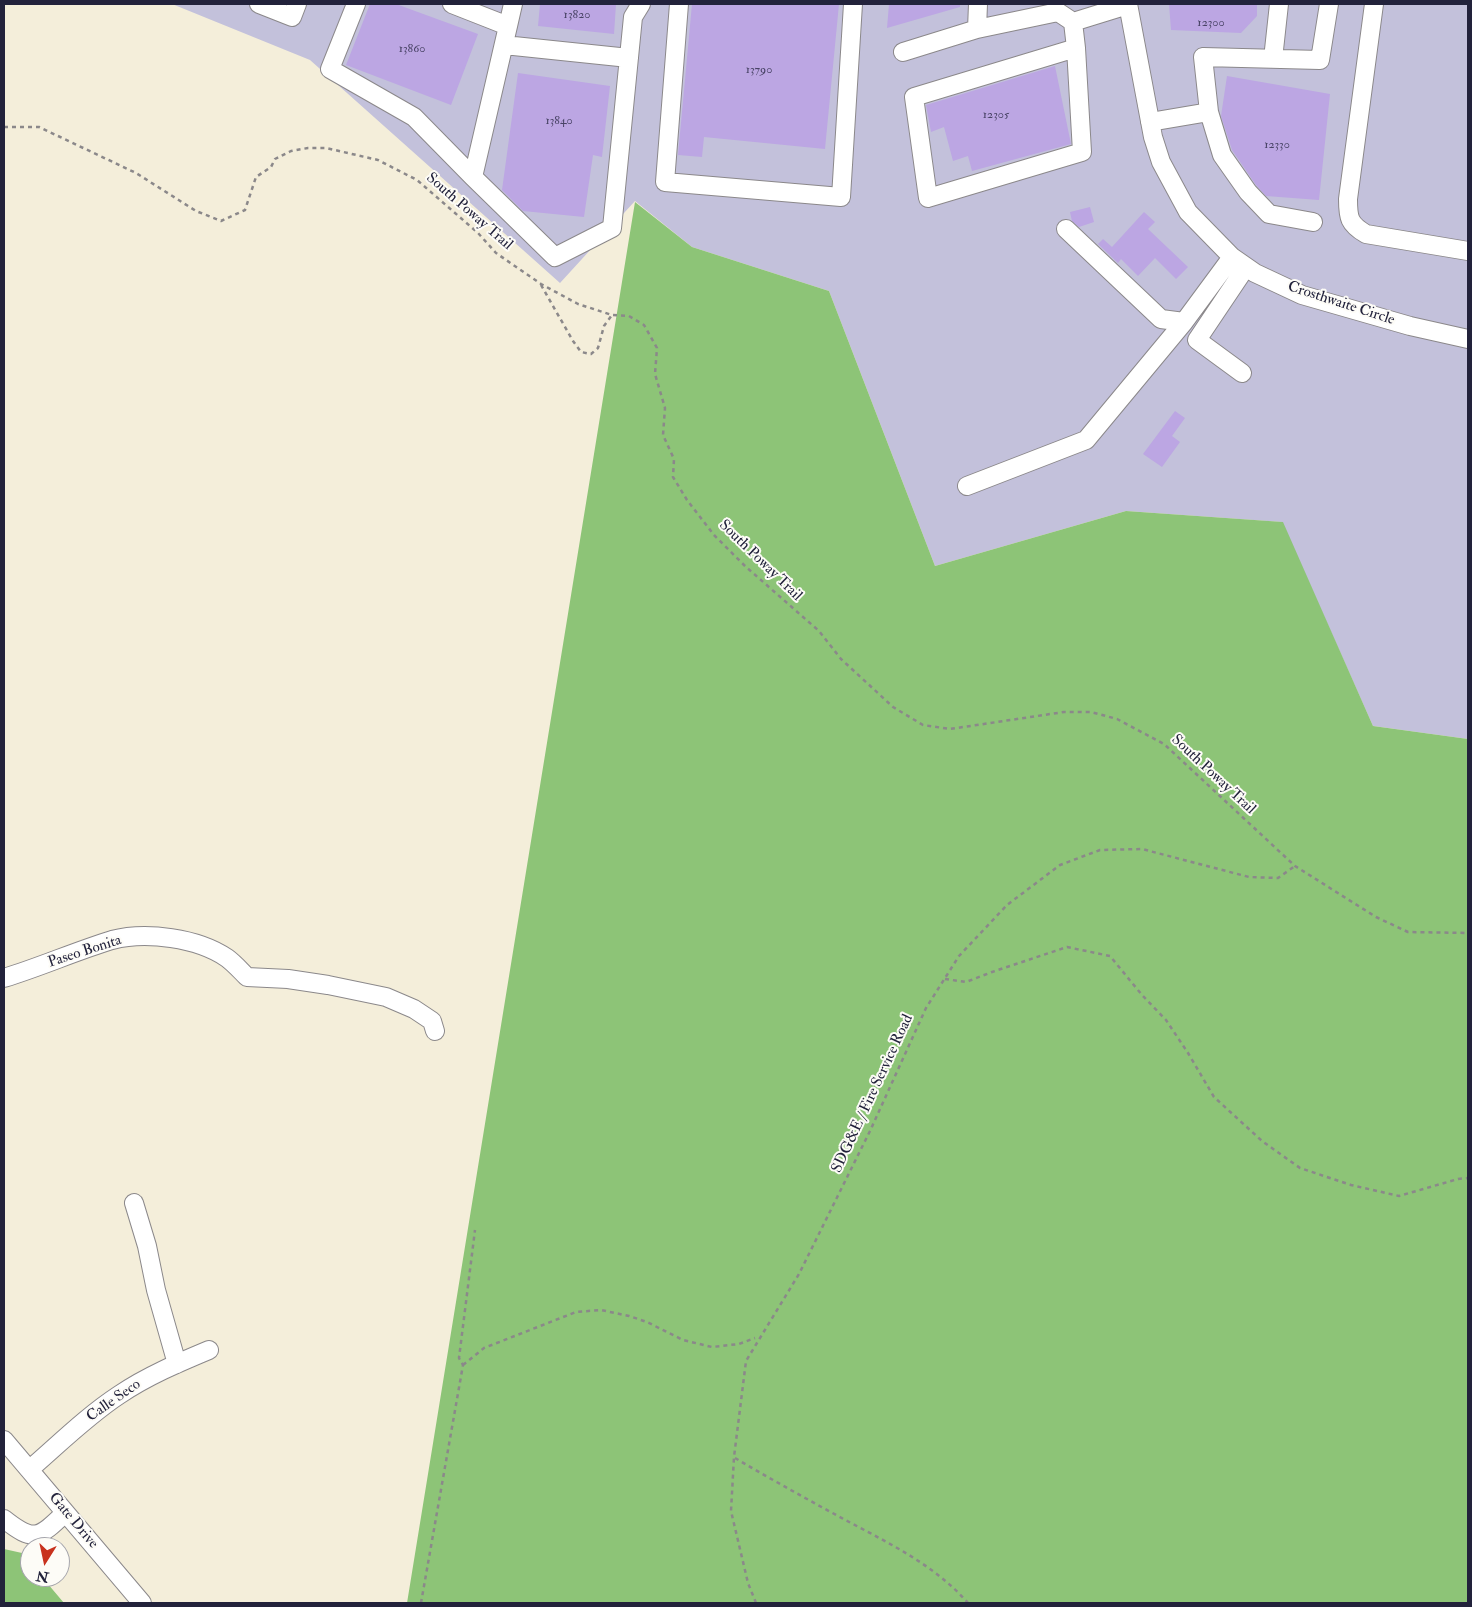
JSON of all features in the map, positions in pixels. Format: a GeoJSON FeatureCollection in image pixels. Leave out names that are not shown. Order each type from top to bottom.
{"type":"FeatureCollection","features":[{"type":"Feature","properties":{"kind":"street"},"geometry":{"type":"LineString","coordinates":[[259,4],[292,17],[297,4]]}},
{"type":"Feature","properties":{"kind":"street"},"geometry":{"type":"LineString","coordinates":[[356,4],[330,69],[414,116],[555,257],[612,228],[634,16],[642,4]]}},
{"type":"Feature","properties":{"kind":"street"},"geometry":{"type":"LineString","coordinates":[[452,4],[508,26]]}},
{"type":"Feature","properties":{"kind":"street"},"geometry":{"type":"LineString","coordinates":[[473,177],[513,4]]}},
{"type":"Feature","properties":{"kind":"street"},"geometry":{"type":"LineString","coordinates":[[679,4],[666,182],[841,197],[853,4]]}},
{"type":"Feature","properties":{"kind":"street"},"geometry":{"type":"LineString","coordinates":[[977,29],[978,4]]}},
{"type":"Feature","properties":{"kind":"street"},"geometry":{"type":"LineString","coordinates":[[1073,22],[1128,4]]}},
{"type":"Feature","properties":{"kind":"street","name":"Crosthwaite Circle"},"geometry":{"type":"LineString","coordinates":[[1128,4],[1150,122],[1161,162],[1188,212],[1239,262],[1255,273],[1302,295],[1410,326],[1468,339]]}},
{"type":"Feature","properties":{"kind":"street"},"geometry":{"type":"LineString","coordinates":[[1273,59],[1279,4]]}},
{"type":"Feature","properties":{"kind":"street"},"geometry":{"type":"LineString","coordinates":[[1313,222],[1269,214],[1248,192],[1222,155],[1209,112],[1203,57],[1320,60],[1329,4]]}},
{"type":"Feature","properties":{"kind":"street"},"geometry":{"type":"LineString","coordinates":[[1374,4],[1348,198],[1348,215],[1354,227],[1366,234],[1468,251]]}},
{"type":"Feature","properties":{"kind":"street"},"geometry":{"type":"LineString","coordinates":[[903,52],[977,29],[1058,12],[1073,22],[1076,48],[1082,152],[928,198],[914,97],[1076,48]]}},
{"type":"Feature","properties":{"kind":"street"},"geometry":{"type":"LineString","coordinates":[[504,45],[629,58]]}},
{"type":"Feature","properties":{"kind":"street"},"geometry":{"type":"LineString","coordinates":[[1150,122],[1209,112]]}},
{"type":"Feature","properties":{"kind":"street"},"geometry":{"type":"LineString","coordinates":[[1066,229],[1161,319],[1184,322]]}},
{"type":"Feature","properties":{"kind":"street"},"geometry":{"type":"LineString","coordinates":[[967,486],[1086,440],[1184,322],[1239,262]]}},
{"type":"Feature","properties":{"kind":"street"},"geometry":{"type":"LineString","coordinates":[[1239,262],[1197,340],[1242,373]]}},
{"type":"Feature","properties":{"kind":"street","name":"Paseo Bonita"},"geometry":{"type":"LineString","coordinates":[[4,978],[112,940],[142,936],[168,938],[205,947],[226,958],[247,977],[288,979],[386,997],[414,1009],[432,1021],[435,1031]]}},
{"type":"Feature","properties":{"kind":"street"},"geometry":{"type":"LineString","coordinates":[[134,1203],[147,1246],[158,1299],[177,1364]]}},
{"type":"Feature","properties":{"kind":"street","name":"Calle Seco"},"geometry":{"type":"LineString","coordinates":[[30,1469],[97,1410],[118,1395],[141,1381],[209,1350]]}},
{"type":"Feature","properties":{"kind":"street","name":"Gate Drive"},"geometry":{"type":"LineString","coordinates":[[4,1440],[142,1603]]}},
{"type":"Feature","properties":{"kind":"street"},"geometry":{"type":"LineString","coordinates":[[4,1519],[18,1530],[37,1535],[47,1531],[65,1513]]}},
{"type":"Feature","properties":{"kind":"path","name":"South Poway Trail"},"geometry":{"type":"LineString","coordinates":[[4,126],[39,127],[136,173],[196,211],[221,220],[245,210],[256,177],[271,167],[275,159],[291,151],[308,148],[326,148],[378,160],[417,180],[478,233],[496,253],[540,284],[578,304],[612,315],[629,316],[644,325],[657,348],[655,374],[665,408],[664,434],[674,459],[673,477],[687,500],[714,535],[745,566],[819,631],[841,659],[893,707],[923,725],[950,730],[1064,712],[1091,712],[1117,718],[1164,744],[1295,866],[1376,917],[1408,932],[1468,933]]}},
{"type":"Feature","properties":{"kind":"path"},"geometry":{"type":"LineString","coordinates":[[540,284],[572,341],[581,352],[591,354],[598,348],[604,326],[612,315]]}},
{"type":"Feature","properties":{"kind":"path","name":"SDG&E / Fire Service Road"},"geometry":{"type":"LineString","coordinates":[[756,1603],[748,1583],[731,1511],[734,1458],[746,1361],[799,1274],[870,1131],[926,1008],[959,956],[1007,905],[1060,865],[1100,850],[1142,849],[1249,877],[1278,878],[1295,866]]}},
{"type":"Feature","properties":{"kind":"path"},"geometry":{"type":"LineString","coordinates":[[945,979],[966,982],[1067,947],[1110,956],[1142,995],[1166,1020],[1214,1097],[1262,1141],[1300,1168],[1351,1185],[1398,1196],[1458,1179],[1468,1178]]}},
{"type":"Feature","properties":{"kind":"path"},"geometry":{"type":"LineString","coordinates":[[421,1603],[463,1365],[459,1358],[475,1230]]}},
{"type":"Feature","properties":{"kind":"path"},"geometry":{"type":"LineString","coordinates":[[463,1365],[484,1348],[576,1312],[601,1310],[630,1316],[684,1340],[712,1347],[739,1344],[755,1338]]}},
{"type":"Feature","properties":{"kind":"path"},"geometry":{"type":"LineString","coordinates":[[734,1458],[903,1551],[940,1576],[968,1603]]}},
{"type":"Feature","properties":{"kind":"shaded area"},"geometry":{"type":"Polygon","coordinates":[[[172,4],[1468,4],[1468,739],[1373,726],[1282,522],[1126,511],[935,566],[829,291],[692,247],[635,201],[560,283],[310,60],[172,4]]]}},
{"type":"Feature","properties":{"kind":"green space"},"geometry":{"type":"Polygon","coordinates":[[[635,202],[692,247],[829,291],[935,566],[1126,511],[1283,522],[1373,726],[1468,739],[1468,1603],[407,1603],[635,202]]]}},
{"type":"Feature","properties":{"kind":"green space"},"geometry":{"type":"Polygon","coordinates":[[[4,1549],[20,1553],[20,1587],[50,1587],[64,1603],[4,1603],[4,1549]]]}},
{"type":"Feature","properties":{"kind":"building"},"geometry":{"type":"Polygon","coordinates":[[[370,4],[396,4],[478,34],[451,105],[346,65],[370,4]]]}},
{"type":"Feature","properties":{"kind":"building"},"geometry":{"type":"Polygon","coordinates":[[[540,4],[616,4],[614,34],[538,26],[540,4]]]}},
{"type":"Feature","properties":{"kind":"building"},"geometry":{"type":"Polygon","coordinates":[[[692,4],[839,4],[825,149],[704,137],[702,157],[678,155],[692,4]]]}},
{"type":"Feature","properties":{"kind":"building"},"geometry":{"type":"Polygon","coordinates":[[[889,4],[960,4],[960,7],[887,28],[889,4]]]}},
{"type":"Feature","properties":{"kind":"building"},"geometry":{"type":"Polygon","coordinates":[[[1169,4],[1257,4],[1257,16],[1241,33],[1171,30],[1169,4]]]}},
{"type":"Feature","properties":{"kind":"building"},"geometry":{"type":"Polygon","coordinates":[[[1055,66],[1071,144],[972,171],[968,156],[953,161],[944,127],[931,132],[926,105],[1055,66]]]}},
{"type":"Feature","properties":{"kind":"building"},"geometry":{"type":"Polygon","coordinates":[[[518,73],[610,86],[602,157],[593,155],[584,217],[523,211],[502,190],[518,73]]]}},
{"type":"Feature","properties":{"kind":"building"},"geometry":{"type":"Polygon","coordinates":[[[1227,76],[1330,94],[1319,200],[1266,196],[1256,185],[1232,150],[1221,116],[1227,76]]]}},
{"type":"Feature","properties":{"kind":"building"},"geometry":{"type":"Polygon","coordinates":[[[1090,207],[1094,222],[1079,227],[1072,221],[1070,212],[1090,207]]]}},
{"type":"Feature","properties":{"kind":"building"},"geometry":{"type":"Polygon","coordinates":[[[1144,212],[1155,222],[1148,229],[1188,267],[1176,279],[1155,258],[1138,276],[1121,259],[1118,263],[1098,244],[1103,239],[1112,247],[1144,212]]]}},
{"type":"Feature","properties":{"kind":"building"},"geometry":{"type":"Polygon","coordinates":[[[1175,411],[1185,418],[1172,436],[1180,442],[1162,467],[1143,454],[1175,411]]]}}]}
